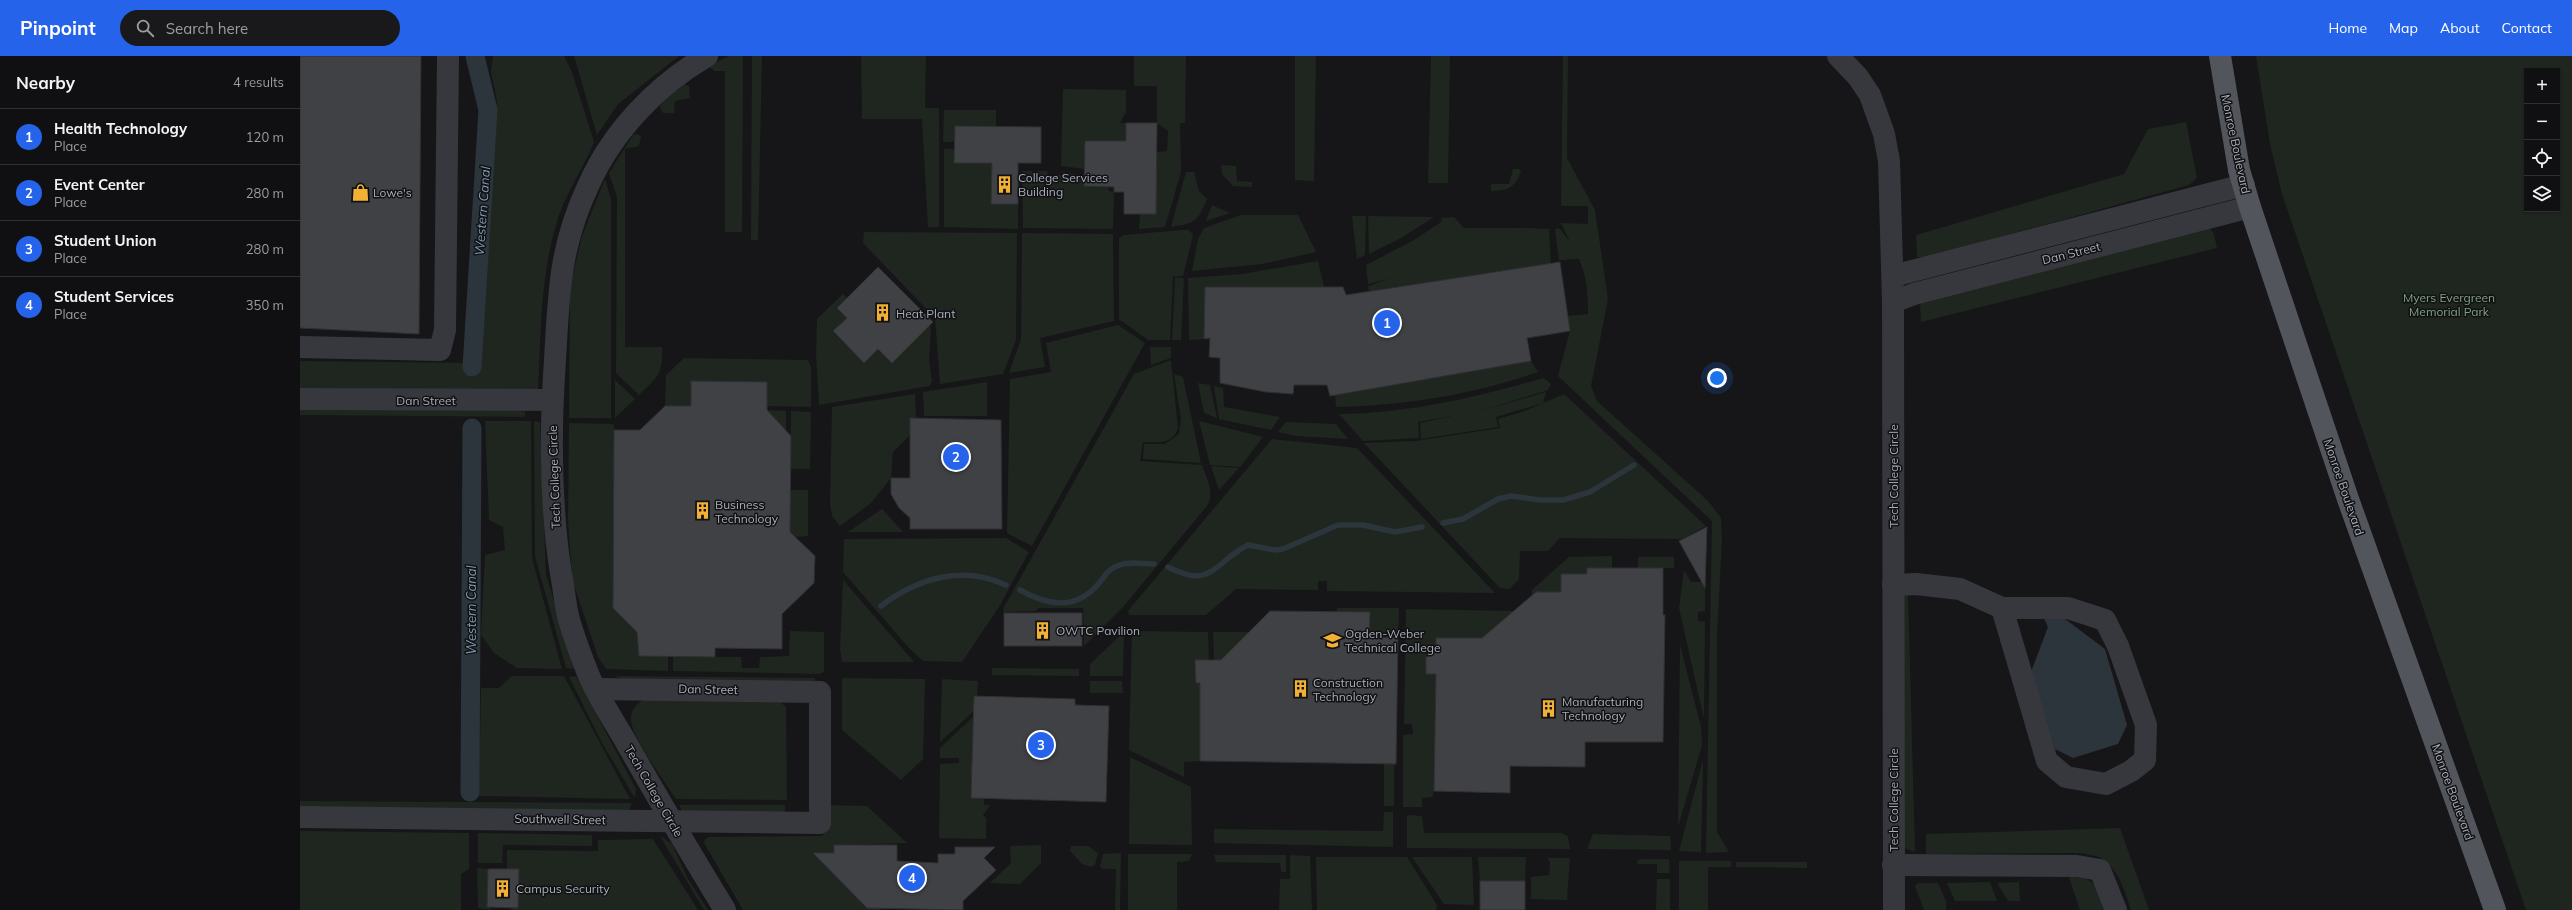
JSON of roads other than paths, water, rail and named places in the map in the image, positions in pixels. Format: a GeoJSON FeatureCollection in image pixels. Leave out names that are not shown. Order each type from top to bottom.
{"type":"FeatureCollection","features":[{"type":"Feature","properties":{"kind":"main road","name":"Monroe Boulevard"},"geometry":{"type":"LineString","coordinates":[[2220,56],[2244,185],[2250,207],[2348,500],[2495,910]]}},
{"type":"Feature","properties":{"kind":"street"},"geometry":{"type":"LineString","coordinates":[[300,348],[440,350],[445,330],[448,56]]}},
{"type":"Feature","properties":{"kind":"street","name":"Tech College Circle"},"geometry":{"type":"LineString","coordinates":[[707,56],[666,84],[636,114],[603,158],[589,182],[564,251],[559,284],[552,400],[553,502],[556,544],[568,615],[588,674],[670,820],[725,910]]}},
{"type":"Feature","properties":{"kind":"street","name":"Tech College Circle"},"geometry":{"type":"LineString","coordinates":[[1838,56],[1858,77],[1870,95],[1884,134],[1889,161],[1893,302],[1894,910]]}},
{"type":"Feature","properties":{"kind":"street","name":"Dan Street"},"geometry":{"type":"LineString","coordinates":[[1892,276],[2244,185]]}},
{"type":"Feature","properties":{"kind":"street","name":"Dan Street"},"geometry":{"type":"LineString","coordinates":[[1893,302],[1914,294],[2250,207]]}},
{"type":"Feature","properties":{"kind":"street","name":"Dan Street"},"geometry":{"type":"LineString","coordinates":[[300,399],[552,400]]}},
{"type":"Feature","properties":{"kind":"street"},"geometry":{"type":"LineString","coordinates":[[1893,585],[1916,584],[1960,589],[2002,608],[2068,608],[2105,620],[2118,646],[2146,725],[2145,760],[2131,771],[2106,784],[2066,777],[2047,761],[2002,608]]}},
{"type":"Feature","properties":{"kind":"street","name":"Dan Street"},"geometry":{"type":"LineString","coordinates":[[596,689],[820,692],[820,823]]}},
{"type":"Feature","properties":{"kind":"street","name":"Southwell Street"},"geometry":{"type":"LineString","coordinates":[[300,817],[670,820],[820,823]]}},
{"type":"Feature","properties":{"kind":"street"},"geometry":{"type":"LineString","coordinates":[[1893,865],[2077,866],[2100,870],[2116,910]]}},
{"type":"Feature","properties":{"kind":"waterway","name":"Western Canal"},"geometry":{"type":"LineString","coordinates":[[472,367],[488,110],[475,56]]}},
{"type":"Feature","properties":{"kind":"waterway","name":"Western Canal"},"geometry":{"type":"LineString","coordinates":[[470,792],[472,428]]}},
{"type":"Feature","properties":{"kind":"waterway"},"geometry":{"type":"LineString","coordinates":[[1443,523],[1463,519],[1498,499],[1511,496],[1540,500],[1563,500],[1590,492],[1634,465]]}},
{"type":"Feature","properties":{"kind":"waterway"},"geometry":{"type":"LineString","coordinates":[[1168,567],[1194,576],[1203,575],[1219,566],[1236,552],[1248,545],[1275,550],[1283,549],[1338,525],[1363,525],[1395,532],[1422,527]]}},
{"type":"Feature","properties":{"kind":"waterway"},"geometry":{"type":"LineString","coordinates":[[1020,590],[1041,600],[1062,603],[1082,598],[1091,591],[1108,572],[1121,564],[1154,564]]}},
{"type":"Feature","properties":{"kind":"waterway"},"geometry":{"type":"LineString","coordinates":[[881,606],[910,588],[925,582],[957,575],[990,579],[1006,585]]}},
{"type":"Feature","properties":{"kind":"place","name":"College Services Building"},"geometry":{"type":"Point","coordinates":[1005,184]}},
{"type":"Feature","properties":{"kind":"place","name":"Lowe's"},"geometry":{"type":"Point","coordinates":[360,192]}},
{"type":"Feature","properties":{"kind":"place","name":"Heat Plant"},"geometry":{"type":"Point","coordinates":[883,313]}},
{"type":"Feature","properties":{"kind":"place","name":"Health Technology"},"geometry":{"type":"Point","coordinates":[1387,323]}},
{"type":"Feature","properties":{"kind":"place","name":"Event Center"},"geometry":{"type":"Point","coordinates":[956,457]}},
{"type":"Feature","properties":{"kind":"place","name":"Business Technology"},"geometry":{"type":"Point","coordinates":[702,511]}},
{"type":"Feature","properties":{"kind":"place","name":"OWTC Pavilion"},"geometry":{"type":"Point","coordinates":[1043,630]}},
{"type":"Feature","properties":{"kind":"place","name":"Ogden-Weber Technical College"},"geometry":{"type":"Point","coordinates":[1332,640]}},
{"type":"Feature","properties":{"kind":"place","name":"Construction Technology"},"geometry":{"type":"Point","coordinates":[1300,689]}},
{"type":"Feature","properties":{"kind":"place","name":"Manufacturing Technology"},"geometry":{"type":"Point","coordinates":[1549,708]}},
{"type":"Feature","properties":{"kind":"place","name":"Student Union"},"geometry":{"type":"Point","coordinates":[1041,745]}},
{"type":"Feature","properties":{"kind":"place","name":"Student Services"},"geometry":{"type":"Point","coordinates":[912,878]}},
{"type":"Feature","properties":{"kind":"place","name":"Campus Security"},"geometry":{"type":"Point","coordinates":[503,888]}},
{"type":"Feature","properties":{"kind":"park label","name":"Myers Evergreen Memorial Park"},"geometry":{"type":"Point","coordinates":[2449,304]}}]}
